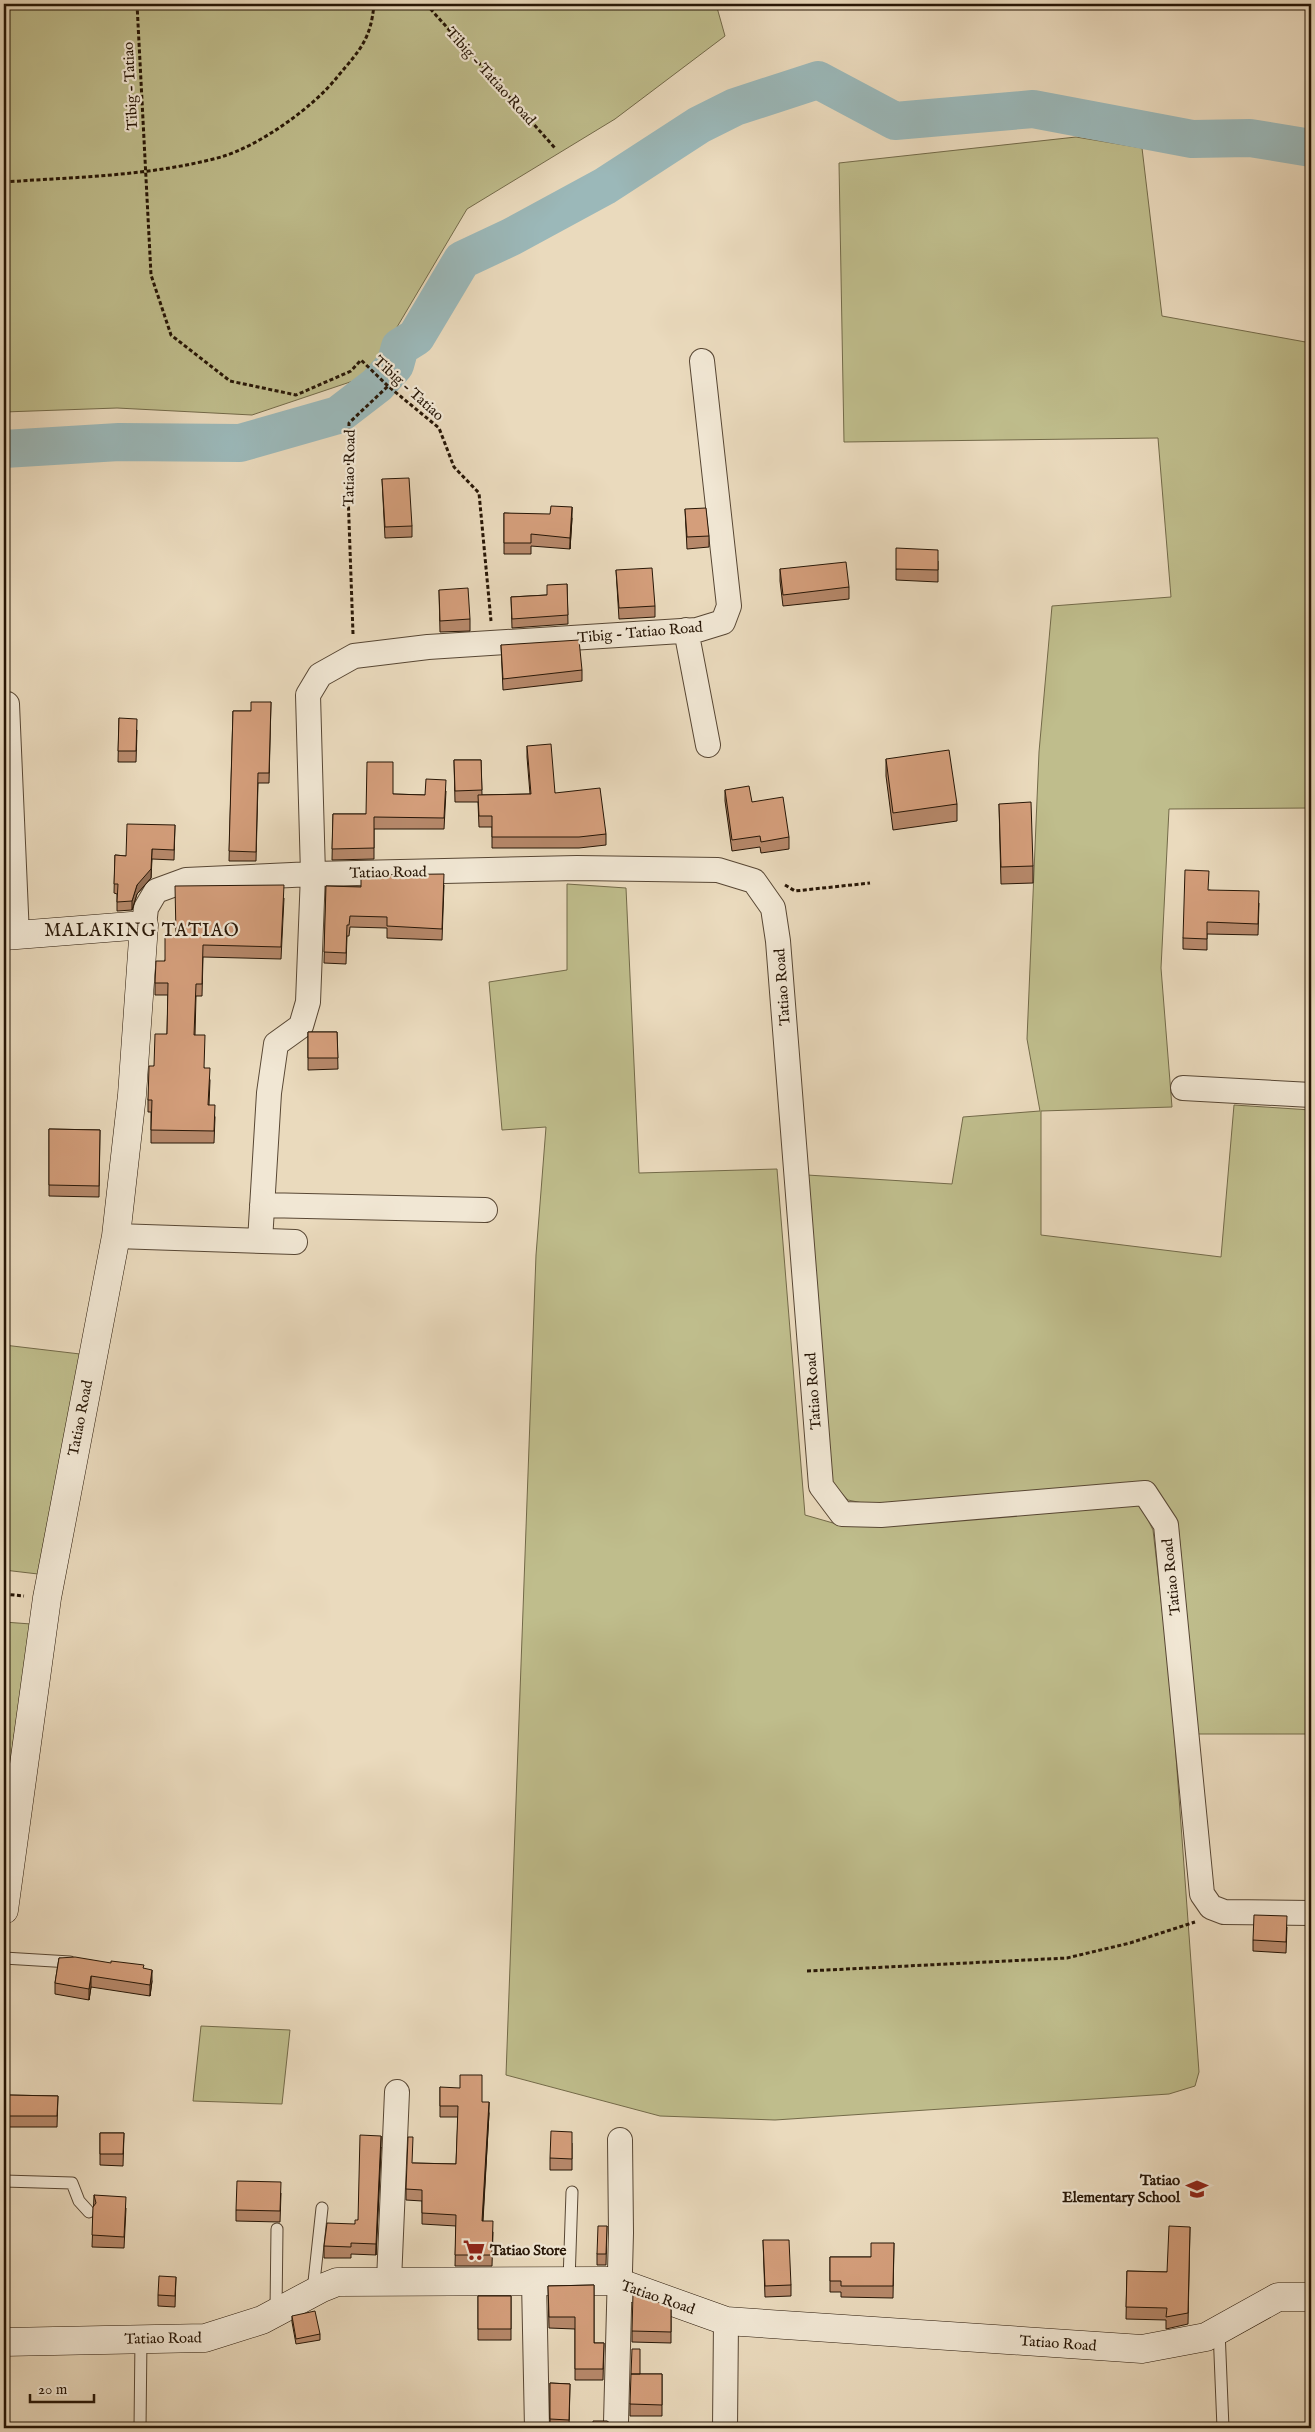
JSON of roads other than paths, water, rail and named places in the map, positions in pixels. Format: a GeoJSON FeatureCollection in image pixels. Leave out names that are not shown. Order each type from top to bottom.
{"type":"FeatureCollection","features":[{"type":"Feature","properties":{"kind":"street","name":"Tibig - Tatiao Road"},"geometry":{"type":"LineString","coordinates":[[313,874],[308,695],[320,675],[354,656],[493,642],[686,630],[723,622],[729,606],[702,361]]}},
{"type":"Feature","properties":{"kind":"street"},"geometry":{"type":"LineString","coordinates":[[686,630],[708,745]]}},
{"type":"Feature","properties":{"kind":"street"},"geometry":{"type":"LineString","coordinates":[[7,704],[10,936],[144,925]]}},
{"type":"Feature","properties":{"kind":"street","name":"Tatiao Road"},"geometry":{"type":"LineString","coordinates":[[4,1910],[47,1598],[116,1236],[132,1095],[146,908],[156,891],[186,880],[313,874],[577,868],[718,870],[754,881],[773,908],[778,941],[821,1486],[842,1514],[882,1515],[1145,1493],[1166,1525],[1202,1894],[1211,1907],[1224,1912],[1311,1913]]}},
{"type":"Feature","properties":{"kind":"street"},"geometry":{"type":"LineString","coordinates":[[260,1241],[269,1093],[276,1044],[301,1026],[308,1002],[313,874]]}},
{"type":"Feature","properties":{"kind":"street"},"geometry":{"type":"LineString","coordinates":[[1183,1088],[1311,1095]]}},
{"type":"Feature","properties":{"kind":"street"},"geometry":{"type":"LineString","coordinates":[[262,1205],[485,1210]]}},
{"type":"Feature","properties":{"kind":"street"},"geometry":{"type":"LineString","coordinates":[[116,1236],[295,1242]]}},
{"type":"Feature","properties":{"kind":"street"},"geometry":{"type":"LineString","coordinates":[[389,2281],[397,2092]]}},
{"type":"Feature","properties":{"kind":"street"},"geometry":{"type":"LineString","coordinates":[[616,2422],[620,2283],[620,2140]]}},
{"type":"Feature","properties":{"kind":"street"},"geometry":{"type":"LineString","coordinates":[[534,2281],[537,2428]]}},
{"type":"Feature","properties":{"kind":"street","name":"Tatiao Road"},"geometry":{"type":"LineString","coordinates":[[4,2342],[205,2338],[262,2320],[337,2282],[569,2281],[620,2283],[726,2321],[1142,2349],[1206,2337],[1278,2297],[1311,2297]]}},
{"type":"Feature","properties":{"kind":"street"},"geometry":{"type":"LineString","coordinates":[[725,2428],[726,2321]]}},
{"type":"Feature","properties":{"kind":"lane"},"geometry":{"type":"LineString","coordinates":[[4,1958],[70,1962]]}},
{"type":"Feature","properties":{"kind":"lane"},"geometry":{"type":"LineString","coordinates":[[4,2181],[72,2183],[80,2201],[89,2212]]}},
{"type":"Feature","properties":{"kind":"lane"},"geometry":{"type":"LineString","coordinates":[[569,2281],[572,2192]]}},
{"type":"Feature","properties":{"kind":"lane"},"geometry":{"type":"LineString","coordinates":[[313,2293],[322,2208]]}},
{"type":"Feature","properties":{"kind":"lane"},"geometry":{"type":"LineString","coordinates":[[276,2313],[277,2229]]}},
{"type":"Feature","properties":{"kind":"lane"},"geometry":{"type":"LineString","coordinates":[[1219,2330],[1223,2428]]}},
{"type":"Feature","properties":{"kind":"lane"},"geometry":{"type":"LineString","coordinates":[[140,2428],[141,2338]]}},
{"type":"Feature","properties":{"kind":"waterway"},"geometry":{"type":"LineString","coordinates":[[4,449],[119,442],[240,443],[338,415],[377,385],[395,365],[400,347],[416,337],[462,260],[511,237],[605,186],[699,125],[735,107],[818,80],[895,121],[1033,109],[1192,139],[1250,138],[1311,148]]}},
{"type":"Feature","properties":{"kind":"place","name":"Tatiao Elementary School"},"geometry":{"type":"Point","coordinates":[1197,2189]}},
{"type":"Feature","properties":{"kind":"place","name":"Tatiao Store"},"geometry":{"type":"Point","coordinates":[474,2250]}},
{"type":"Feature","properties":{"kind":"district","name":"MALAKING TATIAO"},"geometry":{"type":"Point","coordinates":[142,930]}}]}
